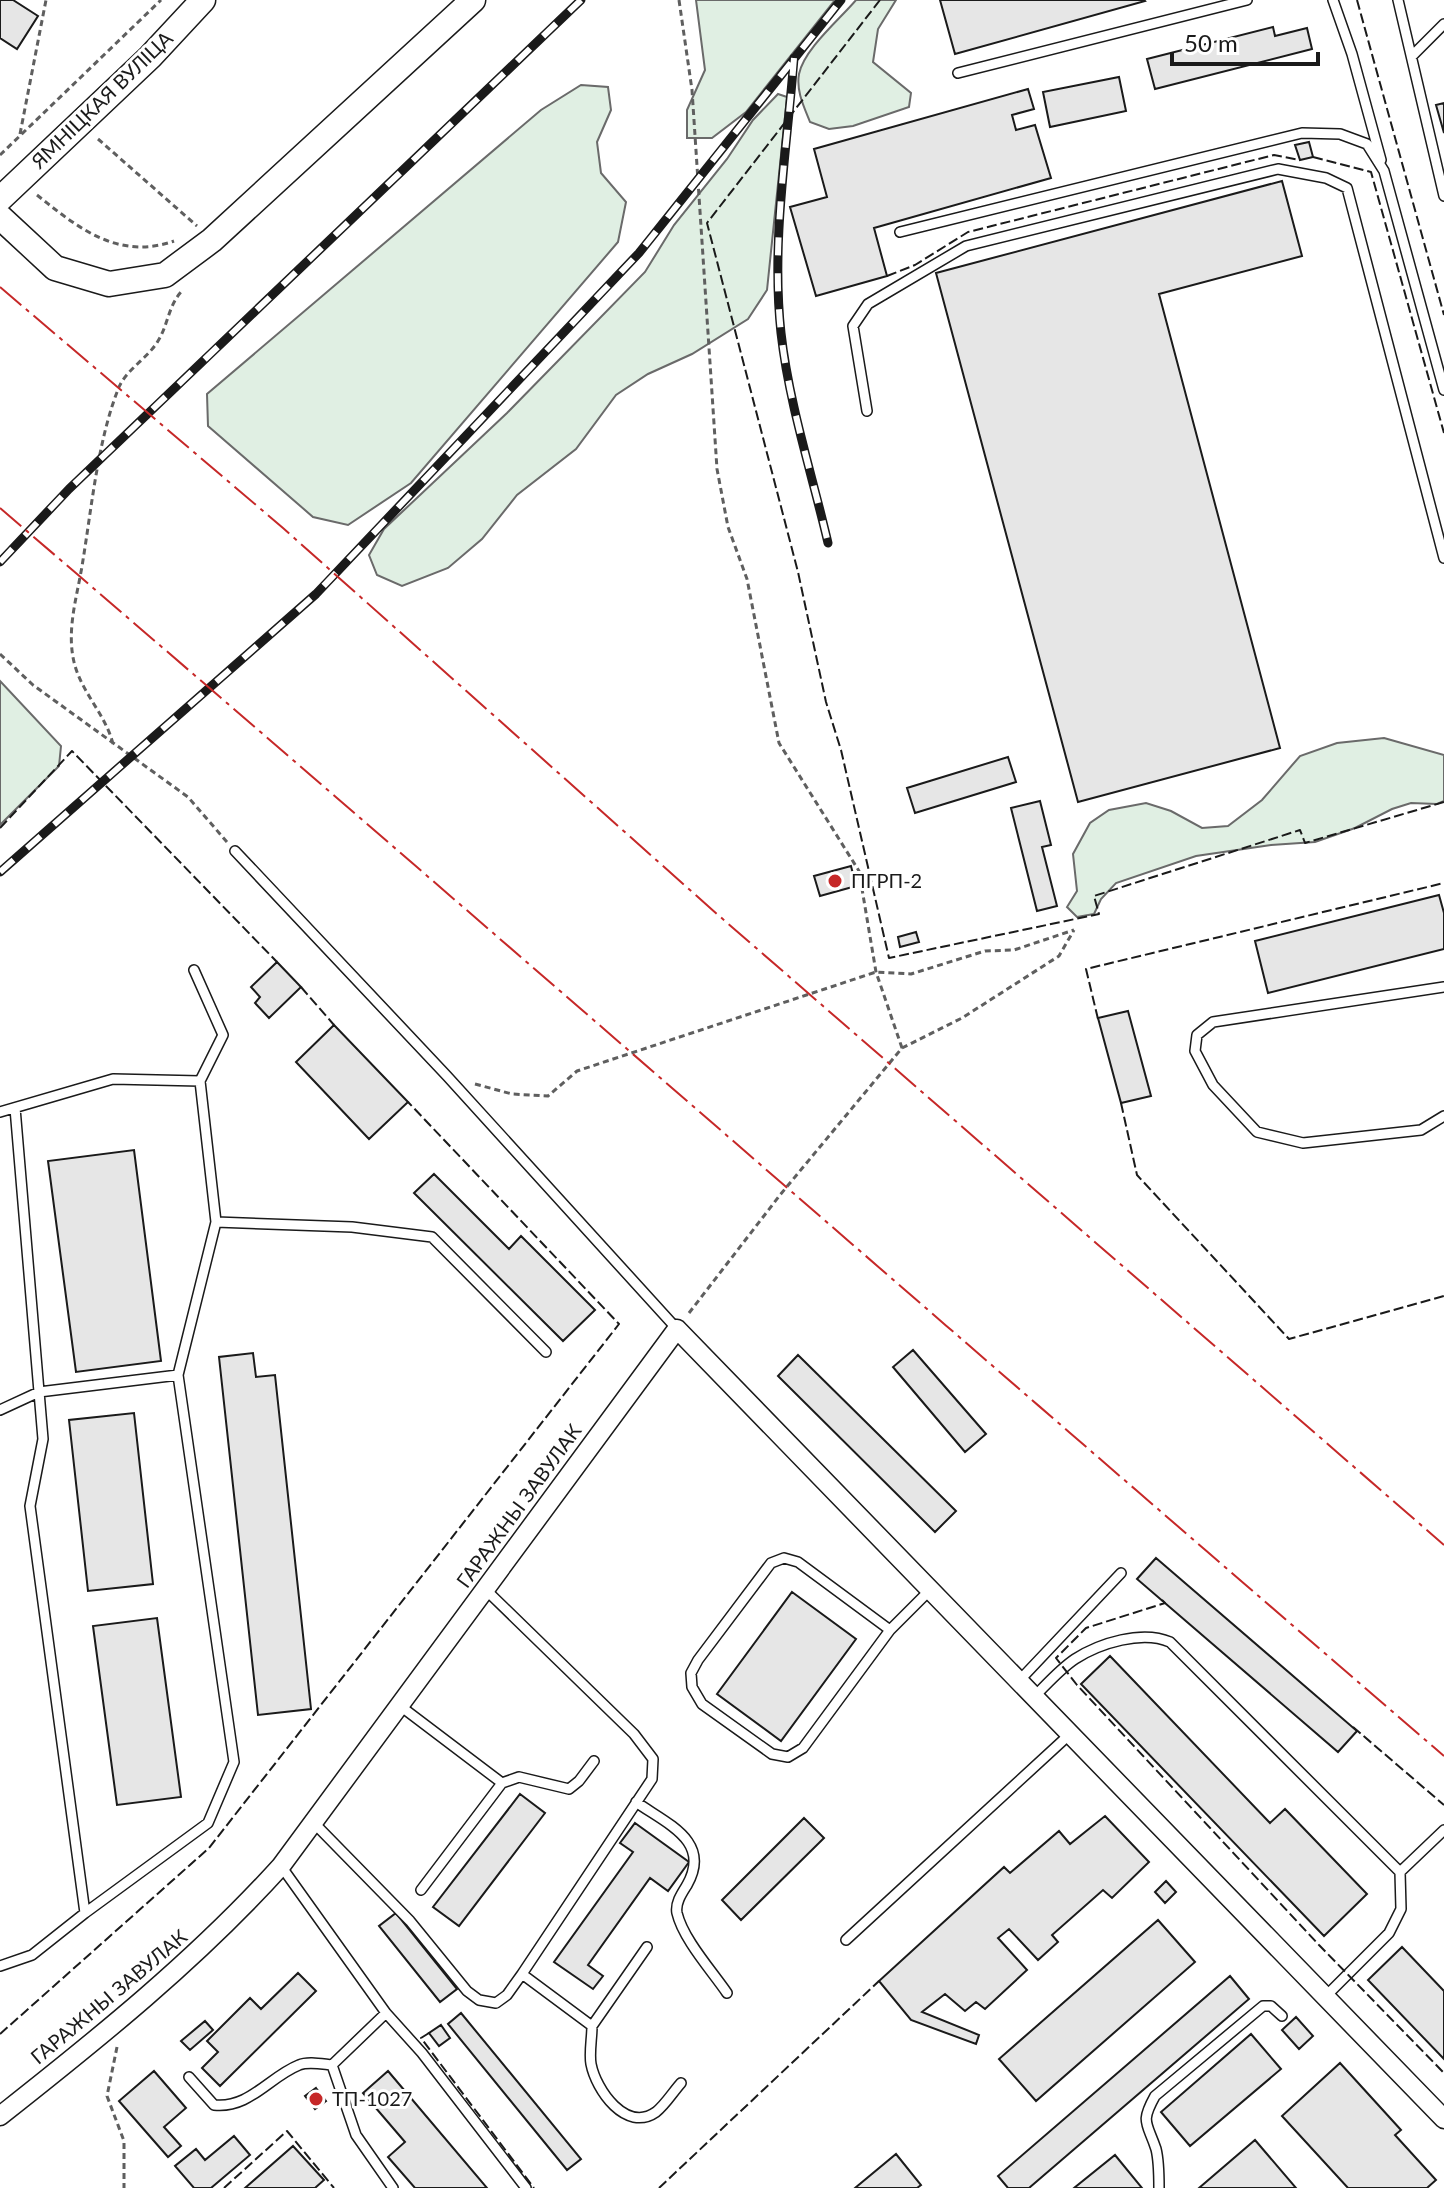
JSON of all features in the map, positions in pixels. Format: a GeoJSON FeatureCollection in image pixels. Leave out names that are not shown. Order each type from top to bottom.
{"type":"FeatureCollection","features":[{"type":"Feature","properties":{"kind":"main road","name":"ЯМНІЦКАЯ ВУЛІЦА"},"geometry":{"type":"LineString","coordinates":[[0,199],[150,57],[203,0]]}},
{"type":"Feature","properties":{"kind":"main road"},"geometry":{"type":"LineString","coordinates":[[0,217],[55,268],[109,284],[165,275],[203,247],[473,0]]}},
{"type":"Feature","properties":{"kind":"street","name":"ГАРАЖНЫ ЗАВУЛАК"},"geometry":{"type":"LineString","coordinates":[[0,2116],[122,2020],[234,1918],[281,1866],[677,1329]]}},
{"type":"Feature","properties":{"kind":"street"},"geometry":{"type":"LineString","coordinates":[[677,1329],[1444,2119]]}},
{"type":"Feature","properties":{"kind":"lane"},"geometry":{"type":"LineString","coordinates":[[958,73],[1210,4],[1247,0]]}},
{"type":"Feature","properties":{"kind":"lane"},"geometry":{"type":"LineString","coordinates":[[1333,0],[1352,54],[1444,390]]}},
{"type":"Feature","properties":{"kind":"lane"},"geometry":{"type":"LineString","coordinates":[[1398,0],[1444,196]]}},
{"type":"Feature","properties":{"kind":"lane"},"geometry":{"type":"LineString","coordinates":[[1412,56],[1444,24]]}},
{"type":"Feature","properties":{"kind":"lane"},"geometry":{"type":"LineString","coordinates":[[900,232],[1302,133],[1340,134],[1367,144],[1384,171]]}},
{"type":"Feature","properties":{"kind":"lane"},"geometry":{"type":"LineString","coordinates":[[867,411],[853,326],[868,304],[966,246],[1278,169],[1326,178],[1347,188],[1444,558]]}},
{"type":"Feature","properties":{"kind":"lane"},"geometry":{"type":"LineString","coordinates":[[235,851],[447,1076],[677,1329]]}},
{"type":"Feature","properties":{"kind":"lane"},"geometry":{"type":"LineString","coordinates":[[0,1966],[32,1955],[208,1823],[234,1762],[178,1375],[216,1222],[200,1081],[223,1035],[194,970]]}},
{"type":"Feature","properties":{"kind":"lane"},"geometry":{"type":"LineString","coordinates":[[1444,987],[1213,1022],[1197,1035],[1195,1051],[1213,1085],[1257,1132],[1303,1143],[1421,1130],[1444,1116]]}},
{"type":"Feature","properties":{"kind":"lane"},"geometry":{"type":"LineString","coordinates":[[0,1112],[113,1079],[200,1081]]}},
{"type":"Feature","properties":{"kind":"lane"},"geometry":{"type":"LineString","coordinates":[[15,1108],[43,1439],[30,1506],[85,1913]]}},
{"type":"Feature","properties":{"kind":"lane"},"geometry":{"type":"LineString","coordinates":[[216,1222],[352,1227],[432,1237],[546,1352]]}},
{"type":"Feature","properties":{"kind":"lane"},"geometry":{"type":"LineString","coordinates":[[0,1410],[39,1392],[178,1375]]}},
{"type":"Feature","properties":{"kind":"lane"},"geometry":{"type":"LineString","coordinates":[[890,1630],[798,1562],[784,1558],[771,1563],[698,1660],[691,1673],[692,1687],[702,1704],[772,1754],[788,1757],[803,1748],[890,1630],[930,1590]]}},
{"type":"Feature","properties":{"kind":"lane"},"geometry":{"type":"LineString","coordinates":[[1019,1681],[1121,1573]]}},
{"type":"Feature","properties":{"kind":"lane"},"geometry":{"type":"LineString","coordinates":[[313,1822],[410,1921],[467,1991],[479,2000],[496,2003],[507,1995],[652,1779],[653,1759],[634,1734],[485,1589]]}},
{"type":"Feature","properties":{"kind":"lane"},"geometry":{"type":"LineString","coordinates":[[1034,1697],[1077,1657],[1105,1645],[1159,1637],[1170,1642],[1400,1872],[1401,1909],[1389,1933],[1325,1997]]}},
{"type":"Feature","properties":{"kind":"lane"},"geometry":{"type":"LineString","coordinates":[[399,1705],[502,1783]]}},
{"type":"Feature","properties":{"kind":"lane"},"geometry":{"type":"LineString","coordinates":[[846,1940],[1070,1734]]}},
{"type":"Feature","properties":{"kind":"lane"},"geometry":{"type":"LineString","coordinates":[[421,1890],[502,1783],[519,1777],[569,1789],[594,1761]]}},
{"type":"Feature","properties":{"kind":"lane"},"geometry":{"type":"LineString","coordinates":[[636,1802],[685,1836],[695,1850],[695,1871],[678,1900],[676,1910],[684,1931],[727,1993]]}},
{"type":"Feature","properties":{"kind":"lane"},"geometry":{"type":"LineString","coordinates":[[1400,1872],[1444,1830]]}},
{"type":"Feature","properties":{"kind":"lane"},"geometry":{"type":"LineString","coordinates":[[281,1866],[386,2013],[422,2053],[526,2188]]}},
{"type":"Feature","properties":{"kind":"lane"},"geometry":{"type":"LineString","coordinates":[[647,1947],[592,2026],[590,2063],[600,2089],[619,2111],[639,2118],[656,2112],[681,2083]]}},
{"type":"Feature","properties":{"kind":"lane"},"geometry":{"type":"LineString","coordinates":[[522,1974],[592,2026]]}},
{"type":"Feature","properties":{"kind":"lane"},"geometry":{"type":"LineString","coordinates":[[1159,2188],[1156,2151],[1146,2130],[1144,2116],[1155,2096],[1263,2006],[1271,2006],[1282,2016]]}},
{"type":"Feature","properties":{"kind":"lane"},"geometry":{"type":"LineString","coordinates":[[189,2077],[214,2105],[229,2107],[260,2091],[301,2063],[332,2065],[386,2013]]}},
{"type":"Feature","properties":{"kind":"lane"},"geometry":{"type":"LineString","coordinates":[[332,2065],[356,2135],[393,2188]]}},
{"type":"Feature","properties":{"kind":"path"},"geometry":{"type":"LineString","coordinates":[[20,137],[46,0]]}},
{"type":"Feature","properties":{"kind":"path"},"geometry":{"type":"LineString","coordinates":[[0,155],[161,0]]}},
{"type":"Feature","properties":{"kind":"path"},"geometry":{"type":"LineString","coordinates":[[679,0],[692,90],[717,469],[728,527],[747,579],[779,743],[859,871],[876,972],[902,1048]]}},
{"type":"Feature","properties":{"kind":"path"},"geometry":{"type":"LineString","coordinates":[[80,123],[201,230],[203,247]]}},
{"type":"Feature","properties":{"kind":"path"},"geometry":{"type":"LineString","coordinates":[[19,180],[81,230],[118,245],[163,245],[176,240]]}},
{"type":"Feature","properties":{"kind":"path"},"geometry":{"type":"LineString","coordinates":[[113,744],[110,732],[95,710],[74,664],[70,628],[99,460],[120,385],[159,341],[172,302],[182,291]]}},
{"type":"Feature","properties":{"kind":"path"},"geometry":{"type":"LineString","coordinates":[[0,654],[33,685],[188,797],[235,851]]}},
{"type":"Feature","properties":{"kind":"path"},"geometry":{"type":"LineString","coordinates":[[447,1076],[512,1094],[548,1096],[577,1071],[876,972],[911,974],[985,951],[1014,950],[1074,930],[1059,956],[962,1018],[902,1048],[677,1329]]}},
{"type":"Feature","properties":{"kind":"path"},"geometry":{"type":"LineString","coordinates":[[122,2020],[107,2096],[124,2141],[124,2188]]}},
{"type":"Feature","properties":{"kind":"green space"},"geometry":{"type":"Polygon","coordinates":[[[696,0],[835,0],[746,112],[712,138],[687,138],[687,110],[705,70],[696,0]]]}},
{"type":"Feature","properties":{"kind":"green space"},"geometry":{"type":"Polygon","coordinates":[[[856,0],[896,0],[878,29],[873,62],[911,93],[909,107],[853,126],[829,129],[810,122],[800,93],[799,74],[815,45],[856,0]]]}},
{"type":"Feature","properties":{"kind":"green space"},"geometry":{"type":"Polygon","coordinates":[[[581,85],[608,87],[611,110],[597,142],[601,173],[626,202],[618,242],[411,483],[348,525],[313,517],[208,426],[207,394],[541,110],[581,85]]]}},
{"type":"Feature","properties":{"kind":"green space"},"geometry":{"type":"Polygon","coordinates":[[[778,94],[787,97],[767,290],[748,319],[616,395],[576,449],[517,495],[482,539],[448,568],[402,586],[377,575],[369,555],[384,529],[507,413],[645,272],[674,225],[727,159],[753,120],[778,94]]]}},
{"type":"Feature","properties":{"kind":"green space"},"geometry":{"type":"Polygon","coordinates":[[[0,681],[61,746],[59,766],[0,825],[0,681]]]}},
{"type":"Feature","properties":{"kind":"green space"},"geometry":{"type":"Polygon","coordinates":[[[1384,738],[1444,755],[1444,801],[1437,804],[1411,803],[1392,809],[1355,828],[1315,842],[1196,856],[1116,883],[1101,899],[1094,914],[1077,917],[1067,907],[1077,891],[1073,854],[1090,823],[1109,810],[1146,803],[1171,811],[1202,828],[1228,826],[1262,800],[1300,756],[1337,743],[1384,738]]]}},
{"type":"Feature","properties":{"kind":"building"},"geometry":{"type":"Polygon","coordinates":[[[0,0],[13,0],[38,16],[17,49],[0,38],[0,0]]]}},
{"type":"Feature","properties":{"kind":"building"},"geometry":{"type":"Polygon","coordinates":[[[940,0],[1144,0],[1145,1],[955,54],[940,0]]]}},
{"type":"Feature","properties":{"kind":"building"},"geometry":{"type":"Polygon","coordinates":[[[1273,27],[1275,36],[1307,28],[1312,49],[1155,89],[1147,59],[1273,27]]]}},
{"type":"Feature","properties":{"kind":"building"},"geometry":{"type":"Polygon","coordinates":[[[1119,77],[1126,111],[1050,127],[1043,92],[1119,77]]]}},
{"type":"Feature","properties":{"kind":"building"},"geometry":{"type":"Polygon","coordinates":[[[1028,89],[1034,109],[1012,115],[1016,130],[1035,125],[1051,178],[874,228],[887,276],[816,296],[790,207],[827,197],[814,149],[1028,89]]]}},
{"type":"Feature","properties":{"kind":"building"},"geometry":{"type":"Polygon","coordinates":[[[1444,103],[1444,133],[1436,105],[1444,103]]]}},
{"type":"Feature","properties":{"kind":"building"},"geometry":{"type":"Polygon","coordinates":[[[1309,142],[1313,157],[1300,160],[1295,145],[1309,142]]]}},
{"type":"Feature","properties":{"kind":"building"},"geometry":{"type":"Polygon","coordinates":[[[1282,181],[1302,256],[1159,294],[1280,748],[1078,802],[936,273],[1282,181]]]}},
{"type":"Feature","properties":{"kind":"building"},"geometry":{"type":"Polygon","coordinates":[[[1008,757],[1016,782],[915,813],[907,788],[1008,757]]]}},
{"type":"Feature","properties":{"kind":"building"},"geometry":{"type":"Polygon","coordinates":[[[1040,801],[1051,845],[1042,847],[1057,906],[1037,911],[1011,808],[1040,801]]]}},
{"type":"Feature","properties":{"kind":"building","name":"ПГРП-2"},"geometry":{"type":"Polygon","coordinates":[[[851,866],[856,886],[820,896],[814,876],[851,866]]]}},
{"type":"Feature","properties":{"kind":"building"},"geometry":{"type":"Polygon","coordinates":[[[1439,895],[1444,913],[1444,949],[1268,993],[1255,941],[1439,895]]]}},
{"type":"Feature","properties":{"kind":"building"},"geometry":{"type":"Polygon","coordinates":[[[916,932],[919,942],[900,947],[898,937],[916,932]]]}},
{"type":"Feature","properties":{"kind":"building"},"geometry":{"type":"Polygon","coordinates":[[[277,962],[301,987],[269,1018],[255,1003],[260,997],[251,987],[277,962]]]}},
{"type":"Feature","properties":{"kind":"building"},"geometry":{"type":"Polygon","coordinates":[[[1128,1011],[1151,1096],[1121,1103],[1098,1018],[1128,1011]]]}},
{"type":"Feature","properties":{"kind":"building"},"geometry":{"type":"Polygon","coordinates":[[[334,1025],[408,1102],[369,1139],[296,1062],[334,1025]]]}},
{"type":"Feature","properties":{"kind":"building"},"geometry":{"type":"Polygon","coordinates":[[[134,1150],[161,1361],[76,1372],[48,1161],[134,1150]]]}},
{"type":"Feature","properties":{"kind":"building"},"geometry":{"type":"Polygon","coordinates":[[[434,1174],[509,1249],[521,1236],[595,1310],[563,1341],[414,1193],[434,1174]]]}},
{"type":"Feature","properties":{"kind":"building"},"geometry":{"type":"Polygon","coordinates":[[[913,1350],[986,1434],[965,1452],[893,1367],[913,1350]]]}},
{"type":"Feature","properties":{"kind":"building"},"geometry":{"type":"Polygon","coordinates":[[[253,1353],[256,1377],[275,1375],[311,1709],[258,1715],[219,1357],[253,1353]]]}},
{"type":"Feature","properties":{"kind":"building"},"geometry":{"type":"Polygon","coordinates":[[[798,1355],[956,1511],[935,1532],[778,1376],[798,1355]]]}},
{"type":"Feature","properties":{"kind":"building"},"geometry":{"type":"Polygon","coordinates":[[[134,1413],[153,1584],[88,1591],[69,1420],[134,1413]]]}},
{"type":"Feature","properties":{"kind":"building"},"geometry":{"type":"Polygon","coordinates":[[[1156,1558],[1357,1731],[1338,1752],[1137,1579],[1156,1558]]]}},
{"type":"Feature","properties":{"kind":"building"},"geometry":{"type":"Polygon","coordinates":[[[792,1592],[856,1639],[781,1741],[717,1694],[792,1592]]]}},
{"type":"Feature","properties":{"kind":"building"},"geometry":{"type":"Polygon","coordinates":[[[157,1618],[181,1797],[117,1805],[93,1626],[157,1618]]]}},
{"type":"Feature","properties":{"kind":"building"},"geometry":{"type":"Polygon","coordinates":[[[1110,1656],[1270,1823],[1285,1809],[1367,1894],[1324,1936],[1081,1684],[1110,1656]]]}},
{"type":"Feature","properties":{"kind":"building"},"geometry":{"type":"Polygon","coordinates":[[[520,1794],[545,1813],[459,1926],[433,1907],[520,1794]]]}},
{"type":"Feature","properties":{"kind":"building"},"geometry":{"type":"Polygon","coordinates":[[[1105,1816],[1149,1862],[1112,1898],[1103,1890],[1052,1935],[1058,1942],[1038,1960],[1009,1929],[998,1938],[1027,1970],[985,2009],[976,2002],[965,2011],[945,1994],[922,2012],[979,2035],[976,2044],[911,2020],[879,1981],[1004,1867],[1010,1873],[1059,1831],[1070,1844],[1105,1816]]]}},
{"type":"Feature","properties":{"kind":"building"},"geometry":{"type":"Polygon","coordinates":[[[804,1818],[824,1838],[741,1920],[722,1900],[804,1818]]]}},
{"type":"Feature","properties":{"kind":"building"},"geometry":{"type":"Polygon","coordinates":[[[635,1823],[689,1862],[668,1891],[650,1878],[588,1965],[603,1976],[593,1989],[554,1962],[633,1852],[620,1843],[635,1823]]]}},
{"type":"Feature","properties":{"kind":"building"},"geometry":{"type":"Polygon","coordinates":[[[1166,1881],[1176,1892],[1165,1903],[1155,1892],[1166,1881]]]}},
{"type":"Feature","properties":{"kind":"building"},"geometry":{"type":"Polygon","coordinates":[[[396,1913],[457,1989],[440,2002],[379,1926],[396,1913]]]}},
{"type":"Feature","properties":{"kind":"building"},"geometry":{"type":"Polygon","coordinates":[[[1158,1920],[1195,1962],[1036,2101],[999,2059],[1158,1920]]]}},
{"type":"Feature","properties":{"kind":"building"},"geometry":{"type":"Polygon","coordinates":[[[1402,1947],[1444,1991],[1444,2059],[1368,1980],[1402,1947]]]}},
{"type":"Feature","properties":{"kind":"building"},"geometry":{"type":"Polygon","coordinates":[[[298,1973],[316,1991],[220,2086],[202,2068],[218,2052],[207,2041],[250,1998],[261,2009],[298,1973]]]}},
{"type":"Feature","properties":{"kind":"building"},"geometry":{"type":"Polygon","coordinates":[[[1230,1976],[1249,1999],[1029,2188],[1008,2188],[998,2176],[1230,1976]]]}},
{"type":"Feature","properties":{"kind":"building"},"geometry":{"type":"Polygon","coordinates":[[[461,2013],[581,2159],[567,2170],[448,2024],[461,2013]]]}},
{"type":"Feature","properties":{"kind":"building"},"geometry":{"type":"Polygon","coordinates":[[[1296,2017],[1313,2036],[1299,2049],[1282,2030],[1296,2017]]]}},
{"type":"Feature","properties":{"kind":"building"},"geometry":{"type":"Polygon","coordinates":[[[205,2021],[213,2030],[190,2050],[181,2041],[205,2021]]]}},
{"type":"Feature","properties":{"kind":"building"},"geometry":{"type":"Polygon","coordinates":[[[441,2025],[450,2038],[439,2046],[429,2033],[441,2025]]]}},
{"type":"Feature","properties":{"kind":"building"},"geometry":{"type":"Polygon","coordinates":[[[1251,2034],[1281,2069],[1190,2146],[1161,2112],[1251,2034]]]}},
{"type":"Feature","properties":{"kind":"building"},"geometry":{"type":"Polygon","coordinates":[[[1340,2063],[1401,2130],[1395,2135],[1436,2180],[1427,2188],[1348,2188],[1282,2116],[1340,2063]]]}},
{"type":"Feature","properties":{"kind":"building"},"geometry":{"type":"Polygon","coordinates":[[[154,2071],[186,2108],[164,2127],[181,2146],[168,2157],[119,2101],[154,2071]]]}},
{"type":"Feature","properties":{"kind":"building"},"geometry":{"type":"Polygon","coordinates":[[[388,2071],[487,2188],[415,2188],[388,2157],[405,2142],[363,2093],[388,2071]]]}},
{"type":"Feature","properties":{"kind":"building","name":"ТП-1027"},"geometry":{"type":"Polygon","coordinates":[[[316,2088],[326,2101],[315,2109],[305,2096],[316,2088]]]}},
{"type":"Feature","properties":{"kind":"building"},"geometry":{"type":"Polygon","coordinates":[[[234,2136],[250,2155],[211,2188],[194,2188],[175,2166],[196,2149],[205,2160],[234,2136]]]}},
{"type":"Feature","properties":{"kind":"building"},"geometry":{"type":"Polygon","coordinates":[[[1255,2140],[1296,2188],[1199,2188],[1255,2140]]]}},
{"type":"Feature","properties":{"kind":"building"},"geometry":{"type":"Polygon","coordinates":[[[293,2146],[324,2180],[315,2188],[245,2188],[293,2146]]]}},
{"type":"Feature","properties":{"kind":"building"},"geometry":{"type":"Polygon","coordinates":[[[896,2154],[921,2185],[917,2188],[855,2188],[896,2154]]]}},
{"type":"Feature","properties":{"kind":"building"},"geometry":{"type":"Polygon","coordinates":[[[1115,2155],[1142,2188],[1074,2188],[1115,2155]]]}},
{"type":"Feature","properties":{"kind":"railway"},"geometry":{"type":"LineString","coordinates":[[0,562],[69,489],[581,0]]}},
{"type":"Feature","properties":{"kind":"railway"},"geometry":{"type":"LineString","coordinates":[[0,872],[316,594],[639,253],[841,0]]}},
{"type":"Feature","properties":{"kind":"railway"},"geometry":{"type":"LineString","coordinates":[[794,58],[781,196],[778,299],[789,386],[828,543]]}},
{"type":"Feature","properties":{"kind":"fence"},"geometry":{"type":"LineString","coordinates":[[880,0],[707,223],[798,572],[826,702],[841,750],[889,958],[1099,914],[1094,896],[1300,830],[1305,843],[1444,802]]}},
{"type":"Feature","properties":{"kind":"fence"},"geometry":{"type":"LineString","coordinates":[[1357,0],[1444,315]]}},
{"type":"Feature","properties":{"kind":"fence"},"geometry":{"type":"LineString","coordinates":[[887,276],[915,265],[968,232],[1274,155],[1300,160]]}},
{"type":"Feature","properties":{"kind":"fence"},"geometry":{"type":"LineString","coordinates":[[1313,157],[1371,172],[1444,433]]}},
{"type":"Feature","properties":{"kind":"fence"},"geometry":{"type":"LineString","coordinates":[[0,828],[72,751],[277,962]]}},
{"type":"Feature","properties":{"kind":"fence"},"geometry":{"type":"LineString","coordinates":[[1098,1019],[1086,969],[1444,883]]}},
{"type":"Feature","properties":{"kind":"fence"},"geometry":{"type":"LineString","coordinates":[[301,987],[334,1025]]}},
{"type":"Feature","properties":{"kind":"fence"},"geometry":{"type":"LineString","coordinates":[[0,2034],[209,1848],[619,1324],[408,1102]]}},
{"type":"Feature","properties":{"kind":"fence"},"geometry":{"type":"LineString","coordinates":[[1121,1103],[1137,1175],[1289,1339],[1444,1296]]}},
{"type":"Feature","properties":{"kind":"fence"},"geometry":{"type":"LineString","coordinates":[[1162,1600],[1165,1603],[1086,1628],[1056,1658],[1077,1685],[1319,1945],[1444,2073]]}},
{"type":"Feature","properties":{"kind":"fence"},"geometry":{"type":"LineString","coordinates":[[1353,1727],[1444,1805]]}},
{"type":"Feature","properties":{"kind":"fence"},"geometry":{"type":"LineString","coordinates":[[659,2188],[879,1981]]}},
{"type":"Feature","properties":{"kind":"fence"},"geometry":{"type":"LineString","coordinates":[[429,2033],[421,2038],[534,2188]]}},
{"type":"Feature","properties":{"kind":"fence"},"geometry":{"type":"LineString","coordinates":[[224,2188],[287,2131],[334,2188]]}},
{"type":"Feature","properties":{"kind":"power"},"geometry":{"type":"LineString","coordinates":[[0,287],[283,528],[717,914],[1444,1545]]}},
{"type":"Feature","properties":{"kind":"power"},"geometry":{"type":"LineString","coordinates":[[0,508],[1444,1756]]}},
{"type":"Feature","properties":{"kind":"place","name":"ПГРП-2"},"geometry":{"type":"Point","coordinates":[835,881]}},
{"type":"Feature","properties":{"kind":"place","name":"ТП-1027"},"geometry":{"type":"Point","coordinates":[316,2099]}}]}
